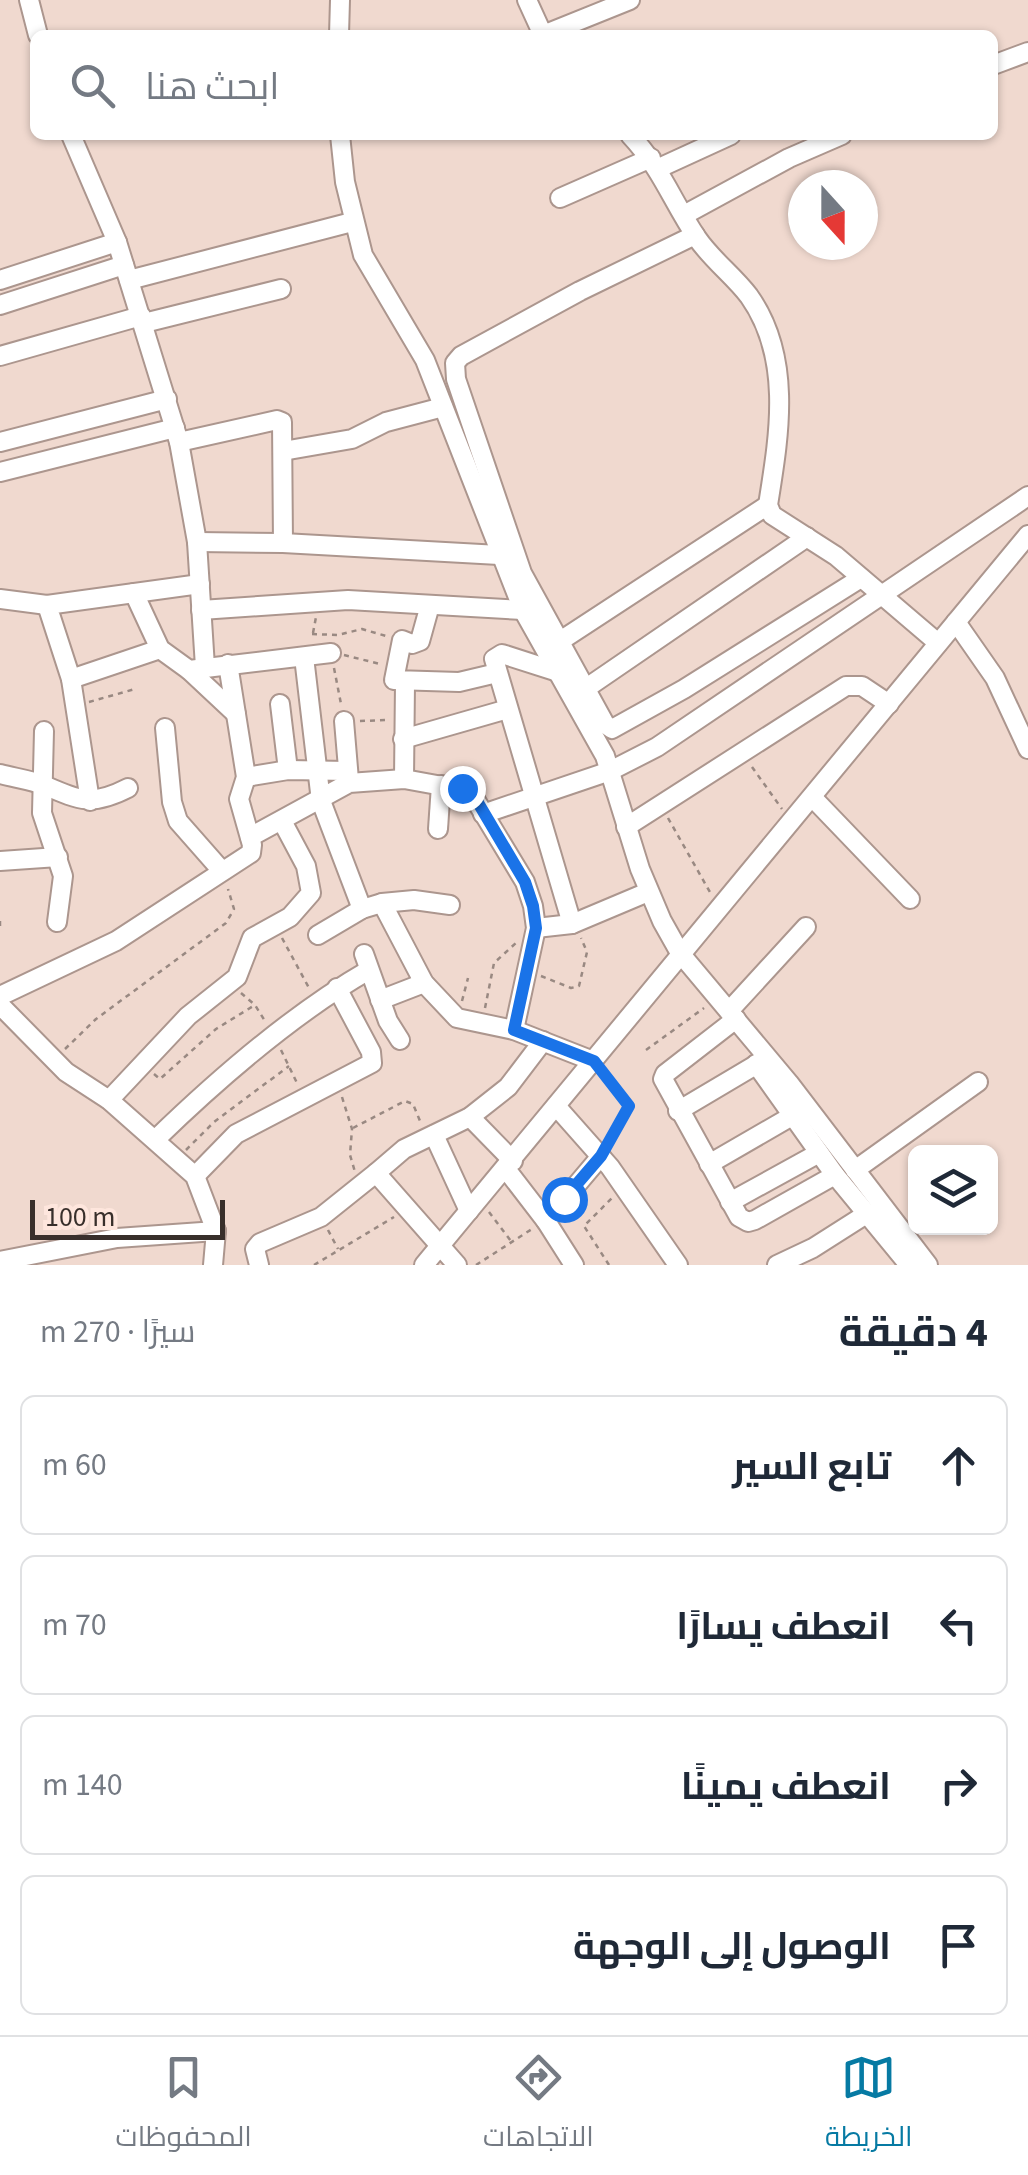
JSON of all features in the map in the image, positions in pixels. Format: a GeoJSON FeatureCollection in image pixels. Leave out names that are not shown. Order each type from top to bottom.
{"type":"FeatureCollection","features":[{"type":"Feature","properties":{"kind":"street"},"geometry":{"type":"LineString","coordinates":[[30,0],[37,30]]}},
{"type":"Feature","properties":{"kind":"street"},"geometry":{"type":"LineString","coordinates":[[339,30],[340,0]]}},
{"type":"Feature","properties":{"kind":"street"},"geometry":{"type":"LineString","coordinates":[[527,0],[542,30]]}},
{"type":"Feature","properties":{"kind":"street"},"geometry":{"type":"LineString","coordinates":[[556,30],[630,0]]}},
{"type":"Feature","properties":{"kind":"street"},"geometry":{"type":"LineString","coordinates":[[998,63],[1028,52]]}},
{"type":"Feature","properties":{"kind":"street"},"geometry":{"type":"LineString","coordinates":[[74,140],[117,242],[177,435],[197,542],[201,610],[197,668]]}},
{"type":"Feature","properties":{"kind":"street"},"geometry":{"type":"LineString","coordinates":[[341,140],[352,222],[362,255],[407,326],[522,610],[585,689],[605,724],[616,728],[700,680],[860,578]]}},
{"type":"Feature","properties":{"kind":"street"},"geometry":{"type":"LineString","coordinates":[[634,140],[655,163],[695,234],[750,297],[771,342],[781,410],[780,441],[768,506],[775,519],[807,537],[938,643]]}},
{"type":"Feature","properties":{"kind":"street"},"geometry":{"type":"LineString","coordinates":[[560,198],[717,140]]}},
{"type":"Feature","properties":{"kind":"street"},"geometry":{"type":"LineString","coordinates":[[684,214],[830,140]]}},
{"type":"Feature","properties":{"kind":"street"},"geometry":{"type":"LineString","coordinates":[[0,305],[352,222]]}},
{"type":"Feature","properties":{"kind":"street"},"geometry":{"type":"LineString","coordinates":[[695,234],[554,304],[461,356],[455,363],[456,379],[558,672],[597,740],[648,892],[680,954],[728,1009],[792,1116],[905,1264]]}},
{"type":"Feature","properties":{"kind":"street"},"geometry":{"type":"LineString","coordinates":[[0,280],[117,242]]}},
{"type":"Feature","properties":{"kind":"street"},"geometry":{"type":"LineString","coordinates":[[0,356],[142,319],[282,289]]}},
{"type":"Feature","properties":{"kind":"street"},"geometry":{"type":"LineString","coordinates":[[0,442],[167,399]]}},
{"type":"Feature","properties":{"kind":"street"},"geometry":{"type":"LineString","coordinates":[[284,451],[352,439],[386,422],[443,407]]}},
{"type":"Feature","properties":{"kind":"street"},"geometry":{"type":"LineString","coordinates":[[0,472],[177,435],[280,420],[284,424],[283,543]]}},
{"type":"Feature","properties":{"kind":"street"},"geometry":{"type":"LineString","coordinates":[[484,814],[610,772],[679,733],[1028,496]]}},
{"type":"Feature","properties":{"kind":"street"},"geometry":{"type":"LineString","coordinates":[[552,647],[768,506]]}},
{"type":"Feature","properties":{"kind":"street"},"geometry":{"type":"LineString","coordinates":[[424,1265],[1028,535]]}},
{"type":"Feature","properties":{"kind":"street"},"geometry":{"type":"LineString","coordinates":[[585,689],[807,537]]}},
{"type":"Feature","properties":{"kind":"street"},"geometry":{"type":"LineString","coordinates":[[197,542],[499,555]]}},
{"type":"Feature","properties":{"kind":"street"},"geometry":{"type":"LineString","coordinates":[[0,598],[47,605],[200,584]]}},
{"type":"Feature","properties":{"kind":"street"},"geometry":{"type":"LineString","coordinates":[[134,593],[160,650],[197,668],[236,714]]}},
{"type":"Feature","properties":{"kind":"street"},"geometry":{"type":"LineString","coordinates":[[201,610],[316,600],[522,610]]}},
{"type":"Feature","properties":{"kind":"street"},"geometry":{"type":"LineString","coordinates":[[47,605],[71,679],[90,801]]}},
{"type":"Feature","properties":{"kind":"street"},"geometry":{"type":"LineString","coordinates":[[404,779],[402,640],[420,642],[430,605]]}},
{"type":"Feature","properties":{"kind":"street"},"geometry":{"type":"LineString","coordinates":[[956,622],[996,678],[1028,749]]}},
{"type":"Feature","properties":{"kind":"street"},"geometry":{"type":"LineString","coordinates":[[71,679],[160,650]]}},
{"type":"Feature","properties":{"kind":"street"},"geometry":{"type":"LineString","coordinates":[[197,668],[331,653]]}},
{"type":"Feature","properties":{"kind":"street"},"geometry":{"type":"LineString","coordinates":[[558,672],[502,654],[494,658],[572,924]]}},
{"type":"Feature","properties":{"kind":"street"},"geometry":{"type":"LineString","coordinates":[[304,656],[322,801],[362,910]]}},
{"type":"Feature","properties":{"kind":"street"},"geometry":{"type":"LineString","coordinates":[[0,996],[116,941],[251,853],[239,798],[246,777],[228,664]]}},
{"type":"Feature","properties":{"kind":"street"},"geometry":{"type":"LineString","coordinates":[[401,675],[459,682],[497,673]]}},
{"type":"Feature","properties":{"kind":"street"},"geometry":{"type":"LineString","coordinates":[[626,827],[852,684],[889,704]]}},
{"type":"Feature","properties":{"kind":"street"},"geometry":{"type":"LineString","coordinates":[[280,704],[288,770]]}},
{"type":"Feature","properties":{"kind":"street"},"geometry":{"type":"LineString","coordinates":[[403,730],[508,709]]}},
{"type":"Feature","properties":{"kind":"street"},"geometry":{"type":"LineString","coordinates":[[344,720],[348,777]]}},
{"type":"Feature","properties":{"kind":"street"},"geometry":{"type":"LineString","coordinates":[[166,728],[172,802],[178,821],[222,871]]}},
{"type":"Feature","properties":{"kind":"street"},"geometry":{"type":"LineString","coordinates":[[44,731],[44,820],[63,876],[56,922]]}},
{"type":"Feature","properties":{"kind":"street"},"geometry":{"type":"LineString","coordinates":[[246,777],[316,770],[348,777],[441,784],[470,792],[525,882],[536,928],[514,1030]]}},
{"type":"Feature","properties":{"kind":"street"},"geometry":{"type":"LineString","coordinates":[[0,774],[90,801],[109,798],[128,788]]}},
{"type":"Feature","properties":{"kind":"street"},"geometry":{"type":"LineString","coordinates":[[250,837],[322,801],[348,777]]}},
{"type":"Feature","properties":{"kind":"street"},"geometry":{"type":"LineString","coordinates":[[438,829],[441,784]]}},
{"type":"Feature","properties":{"kind":"street"},"geometry":{"type":"LineString","coordinates":[[812,798],[910,899]]}},
{"type":"Feature","properties":{"kind":"street"},"geometry":{"type":"LineString","coordinates":[[108,1100],[188,1016],[238,977],[252,938],[290,917],[311,893],[306,866],[282,822]]}},
{"type":"Feature","properties":{"kind":"street"},"geometry":{"type":"LineString","coordinates":[[0,861],[58,857]]}},
{"type":"Feature","properties":{"kind":"street"},"geometry":{"type":"LineString","coordinates":[[536,928],[572,924],[648,892]]}},
{"type":"Feature","properties":{"kind":"street"},"geometry":{"type":"LineString","coordinates":[[318,936],[382,903],[414,900],[450,905]]}},
{"type":"Feature","properties":{"kind":"street"},"geometry":{"type":"LineString","coordinates":[[382,903],[424,983],[457,1018],[514,1030],[594,1061]]}},
{"type":"Feature","properties":{"kind":"street"},"geometry":{"type":"LineString","coordinates":[[806,926],[665,1074],[663,1083],[739,1217],[748,1222],[835,1174]]}},
{"type":"Feature","properties":{"kind":"street"},"geometry":{"type":"LineString","coordinates":[[156,1139],[204,1093],[367,962],[400,1040]]}},
{"type":"Feature","properties":{"kind":"street"},"geometry":{"type":"LineString","coordinates":[[380,1000],[424,983]]}},
{"type":"Feature","properties":{"kind":"street"},"geometry":{"type":"LineString","coordinates":[[195,1176],[236,1134],[369,1066],[372,1061],[337,988]]}},
{"type":"Feature","properties":{"kind":"street"},"geometry":{"type":"LineString","coordinates":[[0,1005],[52,1060],[108,1100],[195,1176],[216,1231],[213,1265]]}},
{"type":"Feature","properties":{"kind":"street"},"geometry":{"type":"LineString","coordinates":[[258,1265],[255,1249],[260,1243],[321,1217],[404,1149],[470,1118],[508,1086],[543,1040]]}},
{"type":"Feature","properties":{"kind":"street"},"geometry":{"type":"LineString","coordinates":[[678,1111],[762,1061]]}},
{"type":"Feature","properties":{"kind":"street"},"geometry":{"type":"LineString","coordinates":[[762,1061],[855,1170],[928,1265]]}},
{"type":"Feature","properties":{"kind":"street"},"geometry":{"type":"LineString","coordinates":[[855,1170],[978,1082]]}},
{"type":"Feature","properties":{"kind":"street"},"geometry":{"type":"LineString","coordinates":[[556,1106],[601,1156],[678,1265]]}},
{"type":"Feature","properties":{"kind":"street"},"geometry":{"type":"LineString","coordinates":[[709,1164],[792,1116]]}},
{"type":"Feature","properties":{"kind":"street"},"geometry":{"type":"LineString","coordinates":[[470,1118],[509,1166],[572,1264]]}},
{"type":"Feature","properties":{"kind":"street"},"geometry":{"type":"LineString","coordinates":[[430,1137],[475,1205]]}},
{"type":"Feature","properties":{"kind":"street"},"geometry":{"type":"LineString","coordinates":[[730,1202],[819,1153]]}},
{"type":"Feature","properties":{"kind":"street"},"geometry":{"type":"LineString","coordinates":[[546,1220],[601,1156]]}},
{"type":"Feature","properties":{"kind":"street"},"geometry":{"type":"LineString","coordinates":[[376,1172],[456,1265]]}},
{"type":"Feature","properties":{"kind":"street"},"geometry":{"type":"LineString","coordinates":[[777,1265],[813,1248],[868,1213]]}},
{"type":"Feature","properties":{"kind":"street"},"geometry":{"type":"LineString","coordinates":[[0,1261],[117,1238],[216,1231]]}},
{"type":"Feature","properties":{"kind":"path"},"geometry":{"type":"LineString","coordinates":[[304,656],[316,627],[316,600]]}},
{"type":"Feature","properties":{"kind":"path"},"geometry":{"type":"LineString","coordinates":[[312,634],[362,629],[402,640]]}},
{"type":"Feature","properties":{"kind":"path"},"geometry":{"type":"LineString","coordinates":[[401,675],[331,653],[344,720],[403,730]]}},
{"type":"Feature","properties":{"kind":"path"},"geometry":{"type":"LineString","coordinates":[[76,706],[136,689]]}},
{"type":"Feature","properties":{"kind":"path"},"geometry":{"type":"LineString","coordinates":[[742,754],[792,822]]}},
{"type":"Feature","properties":{"kind":"path"},"geometry":{"type":"LineString","coordinates":[[662,806],[719,908]]}},
{"type":"Feature","properties":{"kind":"path"},"geometry":{"type":"LineString","coordinates":[[52,1060],[96,1019],[232,916],[234,908],[222,871]]}},
{"type":"Feature","properties":{"kind":"path"},"geometry":{"type":"LineString","coordinates":[[0,921],[0,931]]}},
{"type":"Feature","properties":{"kind":"path"},"geometry":{"type":"LineString","coordinates":[[528,970],[571,988],[579,986],[587,952],[572,924]]}},
{"type":"Feature","properties":{"kind":"path"},"geometry":{"type":"LineString","coordinates":[[481,1024],[494,963],[536,928]]}},
{"type":"Feature","properties":{"kind":"path"},"geometry":{"type":"LineString","coordinates":[[290,952],[316,1003]]}},
{"type":"Feature","properties":{"kind":"path"},"geometry":{"type":"LineString","coordinates":[[457,1018],[468,978]]}},
{"type":"Feature","properties":{"kind":"path"},"geometry":{"type":"LineString","coordinates":[[142,1064],[160,1079],[216,1029],[255,1006],[230,984]]}},
{"type":"Feature","properties":{"kind":"path"},"geometry":{"type":"LineString","coordinates":[[646,1050],[728,1009]]}},
{"type":"Feature","properties":{"kind":"path"},"geometry":{"type":"LineString","coordinates":[[275,1037],[304,1098]]}},
{"type":"Feature","properties":{"kind":"path"},"geometry":{"type":"LineString","coordinates":[[594,1061],[629,1106],[601,1156]]}},
{"type":"Feature","properties":{"kind":"path"},"geometry":{"type":"LineString","coordinates":[[178,1159],[214,1122],[289,1066]]}},
{"type":"Feature","properties":{"kind":"path"},"geometry":{"type":"LineString","coordinates":[[337,1082],[352,1129],[350,1156],[360,1188]]}},
{"type":"Feature","properties":{"kind":"path"},"geometry":{"type":"LineString","coordinates":[[352,1129],[410,1101],[430,1137]]}},
{"type":"Feature","properties":{"kind":"path"},"geometry":{"type":"LineString","coordinates":[[609,1265],[584,1224],[624,1187]]}},
{"type":"Feature","properties":{"kind":"path"},"geometry":{"type":"LineString","coordinates":[[475,1205],[512,1243]]}},
{"type":"Feature","properties":{"kind":"path"},"geometry":{"type":"LineString","coordinates":[[314,1265],[410,1207]]}},
{"type":"Feature","properties":{"kind":"path"},"geometry":{"type":"LineString","coordinates":[[321,1217],[339,1251]]}},
{"type":"Feature","properties":{"kind":"path"},"geometry":{"type":"LineString","coordinates":[[476,1265],[546,1220]]}},
{"type":"Feature","properties":{"kind":"route"},"geometry":{"type":"LineString","coordinates":[[462,788],[477,801],[525,882],[533,906],[536,928],[514,1030],[594,1061],[628,1101],[628,1111],[601,1156],[564,1199]]}}]}
